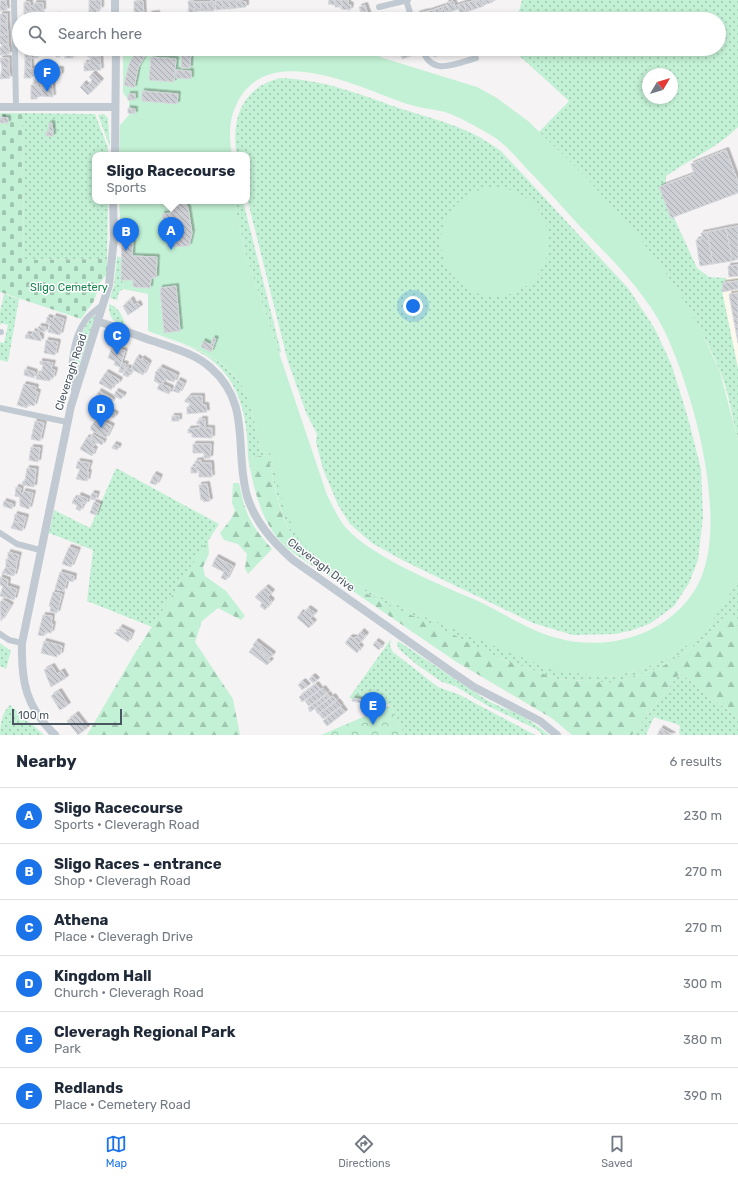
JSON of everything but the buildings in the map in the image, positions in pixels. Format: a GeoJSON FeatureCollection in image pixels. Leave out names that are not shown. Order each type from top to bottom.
{"type":"FeatureCollection","features":[{"type":"Feature","properties":{"kind":"street"},"geometry":{"type":"LineString","coordinates":[[14,0],[14,12]]}},
{"type":"Feature","properties":{"kind":"street"},"geometry":{"type":"LineString","coordinates":[[115,0],[115,12]]}},
{"type":"Feature","properties":{"kind":"street"},"geometry":{"type":"LineString","coordinates":[[379,7],[407,0],[410,12]]}},
{"type":"Feature","properties":{"kind":"street"},"geometry":{"type":"LineString","coordinates":[[15,56],[16,108]]}},
{"type":"Feature","properties":{"kind":"street"},"geometry":{"type":"LineString","coordinates":[[115,152],[116,56]]}},
{"type":"Feature","properties":{"kind":"street"},"geometry":{"type":"LineString","coordinates":[[424,56],[425,59],[436,66],[443,67],[476,58]]}},
{"type":"Feature","properties":{"kind":"street"},"geometry":{"type":"LineString","coordinates":[[0,107],[115,107]]}},
{"type":"Feature","properties":{"kind":"street","name":"Cleveragh Road"},"geometry":{"type":"LineString","coordinates":[[54,735],[39,717],[26,692],[21,668],[22,643],[67,422],[75,392],[104,303],[112,263],[115,218],[114,204]]}},
{"type":"Feature","properties":{"kind":"street"},"geometry":{"type":"LineString","coordinates":[[75,392],[71,378],[72,363],[79,330],[86,318],[104,303]]}},
{"type":"Feature","properties":{"kind":"street","name":"Cleveragh Drive"},"geometry":{"type":"LineString","coordinates":[[99,322],[187,354],[210,367],[220,377],[231,392],[237,409],[244,478],[248,497],[259,521],[276,545],[293,560],[474,687],[540,721],[557,735]]}},
{"type":"Feature","properties":{"kind":"street"},"geometry":{"type":"LineString","coordinates":[[0,408],[67,422]]}},
{"type":"Feature","properties":{"kind":"street"},"geometry":{"type":"LineString","coordinates":[[0,533],[17,544],[40,550]]}},
{"type":"Feature","properties":{"kind":"street"},"geometry":{"type":"LineString","coordinates":[[0,634],[9,640],[22,643]]}},
{"type":"Feature","properties":{"kind":"shaded area"},"geometry":{"type":"Polygon","coordinates":[[[738,276],[738,368],[722,291],[726,278],[738,276]]]}},
{"type":"Feature","properties":{"kind":"green space"},"geometry":{"type":"Polygon","coordinates":[[[522,0],[738,0],[738,127],[721,141],[666,176],[665,198],[697,268],[709,277],[726,278],[722,291],[738,368],[738,441],[728,396],[720,371],[704,337],[665,272],[618,213],[539,132],[569,101],[520,56],[726,56],[726,12],[519,12],[522,0]]]}},
{"type":"Feature","properties":{"kind":"green space"},"geometry":{"type":"Polygon","coordinates":[[[123,56],[379,56],[477,87],[497,98],[528,121],[585,176],[639,237],[670,279],[697,322],[720,372],[738,441],[738,576],[736,585],[710,625],[693,641],[674,655],[637,671],[604,677],[552,670],[404,608],[351,582],[325,565],[299,540],[284,508],[270,452],[261,453],[252,410],[240,382],[219,361],[205,353],[148,331],[148,294],[123,289],[121,258],[126,257],[126,240],[121,234],[119,204],[235,204],[246,255],[327,495],[338,517],[346,528],[372,549],[405,568],[481,603],[532,629],[553,637],[593,643],[614,641],[634,636],[652,629],[669,618],[684,605],[696,588],[706,562],[710,531],[709,496],[704,459],[696,422],[686,387],[664,330],[644,297],[619,267],[497,139],[480,128],[445,112],[407,104],[345,81],[299,71],[278,72],[259,79],[243,93],[238,100],[232,115],[230,131],[232,152],[119,152],[120,125],[129,115],[129,101],[123,93],[123,56]]]}},
{"type":"Feature","properties":{"kind":"green space"},"geometry":{"type":"Polygon","coordinates":[[[281,78],[326,84],[450,124],[488,142],[501,151],[628,288],[655,329],[672,366],[688,418],[701,469],[703,517],[698,560],[689,583],[674,606],[651,623],[633,630],[615,634],[573,635],[533,623],[404,561],[372,543],[350,524],[338,505],[323,469],[316,442],[317,434],[307,415],[288,362],[248,204],[250,204],[250,152],[237,152],[235,142],[236,129],[242,106],[257,88],[268,82],[281,78]]]}},
{"type":"Feature","properties":{"kind":"green space","name":"Sligo Cemetery"},"geometry":{"type":"Polygon","coordinates":[[[0,113],[22,113],[24,260],[107,259],[107,274],[100,283],[94,301],[81,319],[0,292],[0,113]]]}},
{"type":"Feature","properties":{"kind":"green space"},"geometry":{"type":"Polygon","coordinates":[[[22,113],[95,114],[108,148],[108,152],[92,152],[92,204],[108,204],[107,259],[24,260],[22,113]]]}},
{"type":"Feature","properties":{"kind":"green space"},"geometry":{"type":"Polygon","coordinates":[[[104,114],[108,118],[110,147],[98,115],[104,114]]]}},
{"type":"Feature","properties":{"kind":"green space"},"geometry":{"type":"Polygon","coordinates":[[[495,188],[516,192],[533,204],[545,221],[549,242],[545,263],[533,280],[516,292],[495,296],[474,292],[457,280],[445,263],[441,242],[445,221],[457,204],[474,192],[495,188]]]}},
{"type":"Feature","properties":{"kind":"green space"},"geometry":{"type":"Polygon","coordinates":[[[235,204],[244,204],[281,352],[279,353],[246,255],[235,204]]]}},
{"type":"Feature","properties":{"kind":"green space"},"geometry":{"type":"Polygon","coordinates":[[[117,256],[121,258],[123,289],[119,292],[117,300],[110,298],[114,285],[117,256]]]}},
{"type":"Feature","properties":{"kind":"green space"},"geometry":{"type":"Polygon","coordinates":[[[4,294],[19,299],[8,362],[0,360],[0,342],[4,343],[8,325],[1,323],[0,326],[0,312],[4,294]]]}},
{"type":"Feature","properties":{"kind":"green space"},"geometry":{"type":"Polygon","coordinates":[[[109,304],[115,307],[120,313],[125,326],[114,321],[110,313],[109,304]]]}},
{"type":"Feature","properties":{"kind":"green space"},"geometry":{"type":"Polygon","coordinates":[[[96,314],[75,377],[77,351],[81,334],[96,314]]]}},
{"type":"Feature","properties":{"kind":"green space"},"geometry":{"type":"Polygon","coordinates":[[[161,336],[186,345],[211,357],[232,373],[241,384],[252,409],[261,453],[270,452],[276,475],[325,565],[351,582],[404,608],[552,669],[604,677],[637,671],[674,655],[736,585],[738,576],[738,627],[729,612],[701,642],[660,668],[613,683],[558,679],[504,660],[383,603],[346,582],[344,585],[334,579],[336,575],[306,550],[291,533],[283,515],[274,485],[268,455],[248,458],[248,443],[243,413],[233,385],[225,373],[214,362],[201,353],[161,336]]]}},
{"type":"Feature","properties":{"kind":"green space"},"geometry":{"type":"Polygon","coordinates":[[[268,455],[276,495],[286,524],[295,539],[305,551],[336,575],[334,579],[291,551],[277,538],[270,528],[256,494],[248,458],[268,455]]]}},
{"type":"Feature","properties":{"kind":"green space"},"geometry":{"type":"Polygon","coordinates":[[[116,468],[219,524],[152,627],[87,601],[93,550],[49,533],[54,510],[90,528],[116,468]]]}},
{"type":"Feature","properties":{"kind":"green space"},"geometry":{"type":"Polygon","coordinates":[[[233,483],[239,483],[250,519],[272,549],[248,574],[245,568],[247,554],[238,544],[224,540],[220,533],[231,519],[235,510],[232,503],[233,483]]]}},
{"type":"Feature","properties":{"kind":"green space"},"geometry":{"type":"Polygon","coordinates":[[[208,540],[209,554],[203,567],[205,576],[226,591],[245,616],[241,620],[218,608],[202,621],[195,642],[233,699],[240,735],[87,735],[135,653],[208,540]]]}},
{"type":"Feature","properties":{"kind":"green space"},"geometry":{"type":"Polygon","coordinates":[[[346,582],[383,603],[434,625],[504,660],[558,679],[613,683],[660,668],[701,642],[730,611],[738,627],[738,718],[680,673],[632,735],[572,735],[553,719],[455,661],[344,585],[346,582]]]}},
{"type":"Feature","properties":{"kind":"green space"},"geometry":{"type":"Polygon","coordinates":[[[391,639],[390,646],[393,652],[438,687],[460,695],[535,735],[404,735],[391,705],[349,698],[391,639]]]}},
{"type":"Feature","properties":{"kind":"green space"},"geometry":{"type":"Polygon","coordinates":[[[398,641],[485,699],[523,717],[537,725],[549,735],[542,735],[538,730],[488,706],[455,686],[442,682],[416,664],[399,649],[397,644],[398,641]]]}},
{"type":"Feature","properties":{"kind":"green space"},"geometry":{"type":"Polygon","coordinates":[[[0,643],[11,651],[6,669],[0,666],[0,643]]]}},
{"type":"Feature","properties":{"kind":"green space"},"geometry":{"type":"Polygon","coordinates":[[[680,673],[738,718],[738,735],[681,735],[679,734],[680,726],[654,717],[646,735],[632,735],[680,673]]]}},
{"type":"Feature","properties":{"kind":"green space"},"geometry":{"type":"Polygon","coordinates":[[[10,705],[44,735],[0,735],[2,719],[5,711],[10,705]]]}},
{"type":"Feature","properties":{"kind":"green space"},"geometry":{"type":"Polygon","coordinates":[[[391,705],[404,735],[321,735],[391,705]]]}},
{"type":"Feature","properties":{"kind":"place","name":"Redlands"},"geometry":{"type":"Point","coordinates":[47,92]}},
{"type":"Feature","properties":{"kind":"place","name":"Sligo Racecourse"},"geometry":{"type":"Point","coordinates":[171,250]}},
{"type":"Feature","properties":{"kind":"place","name":"Sligo Races - entrance"},"geometry":{"type":"Point","coordinates":[126,251]}},
{"type":"Feature","properties":{"kind":"place","name":"Athena"},"geometry":{"type":"Point","coordinates":[117,355]}},
{"type":"Feature","properties":{"kind":"place","name":"Kingdom Hall"},"geometry":{"type":"Point","coordinates":[101,428]}},
{"type":"Feature","properties":{"kind":"place","name":"Cleveragh Regional Park"},"geometry":{"type":"Point","coordinates":[373,725]}}]}
